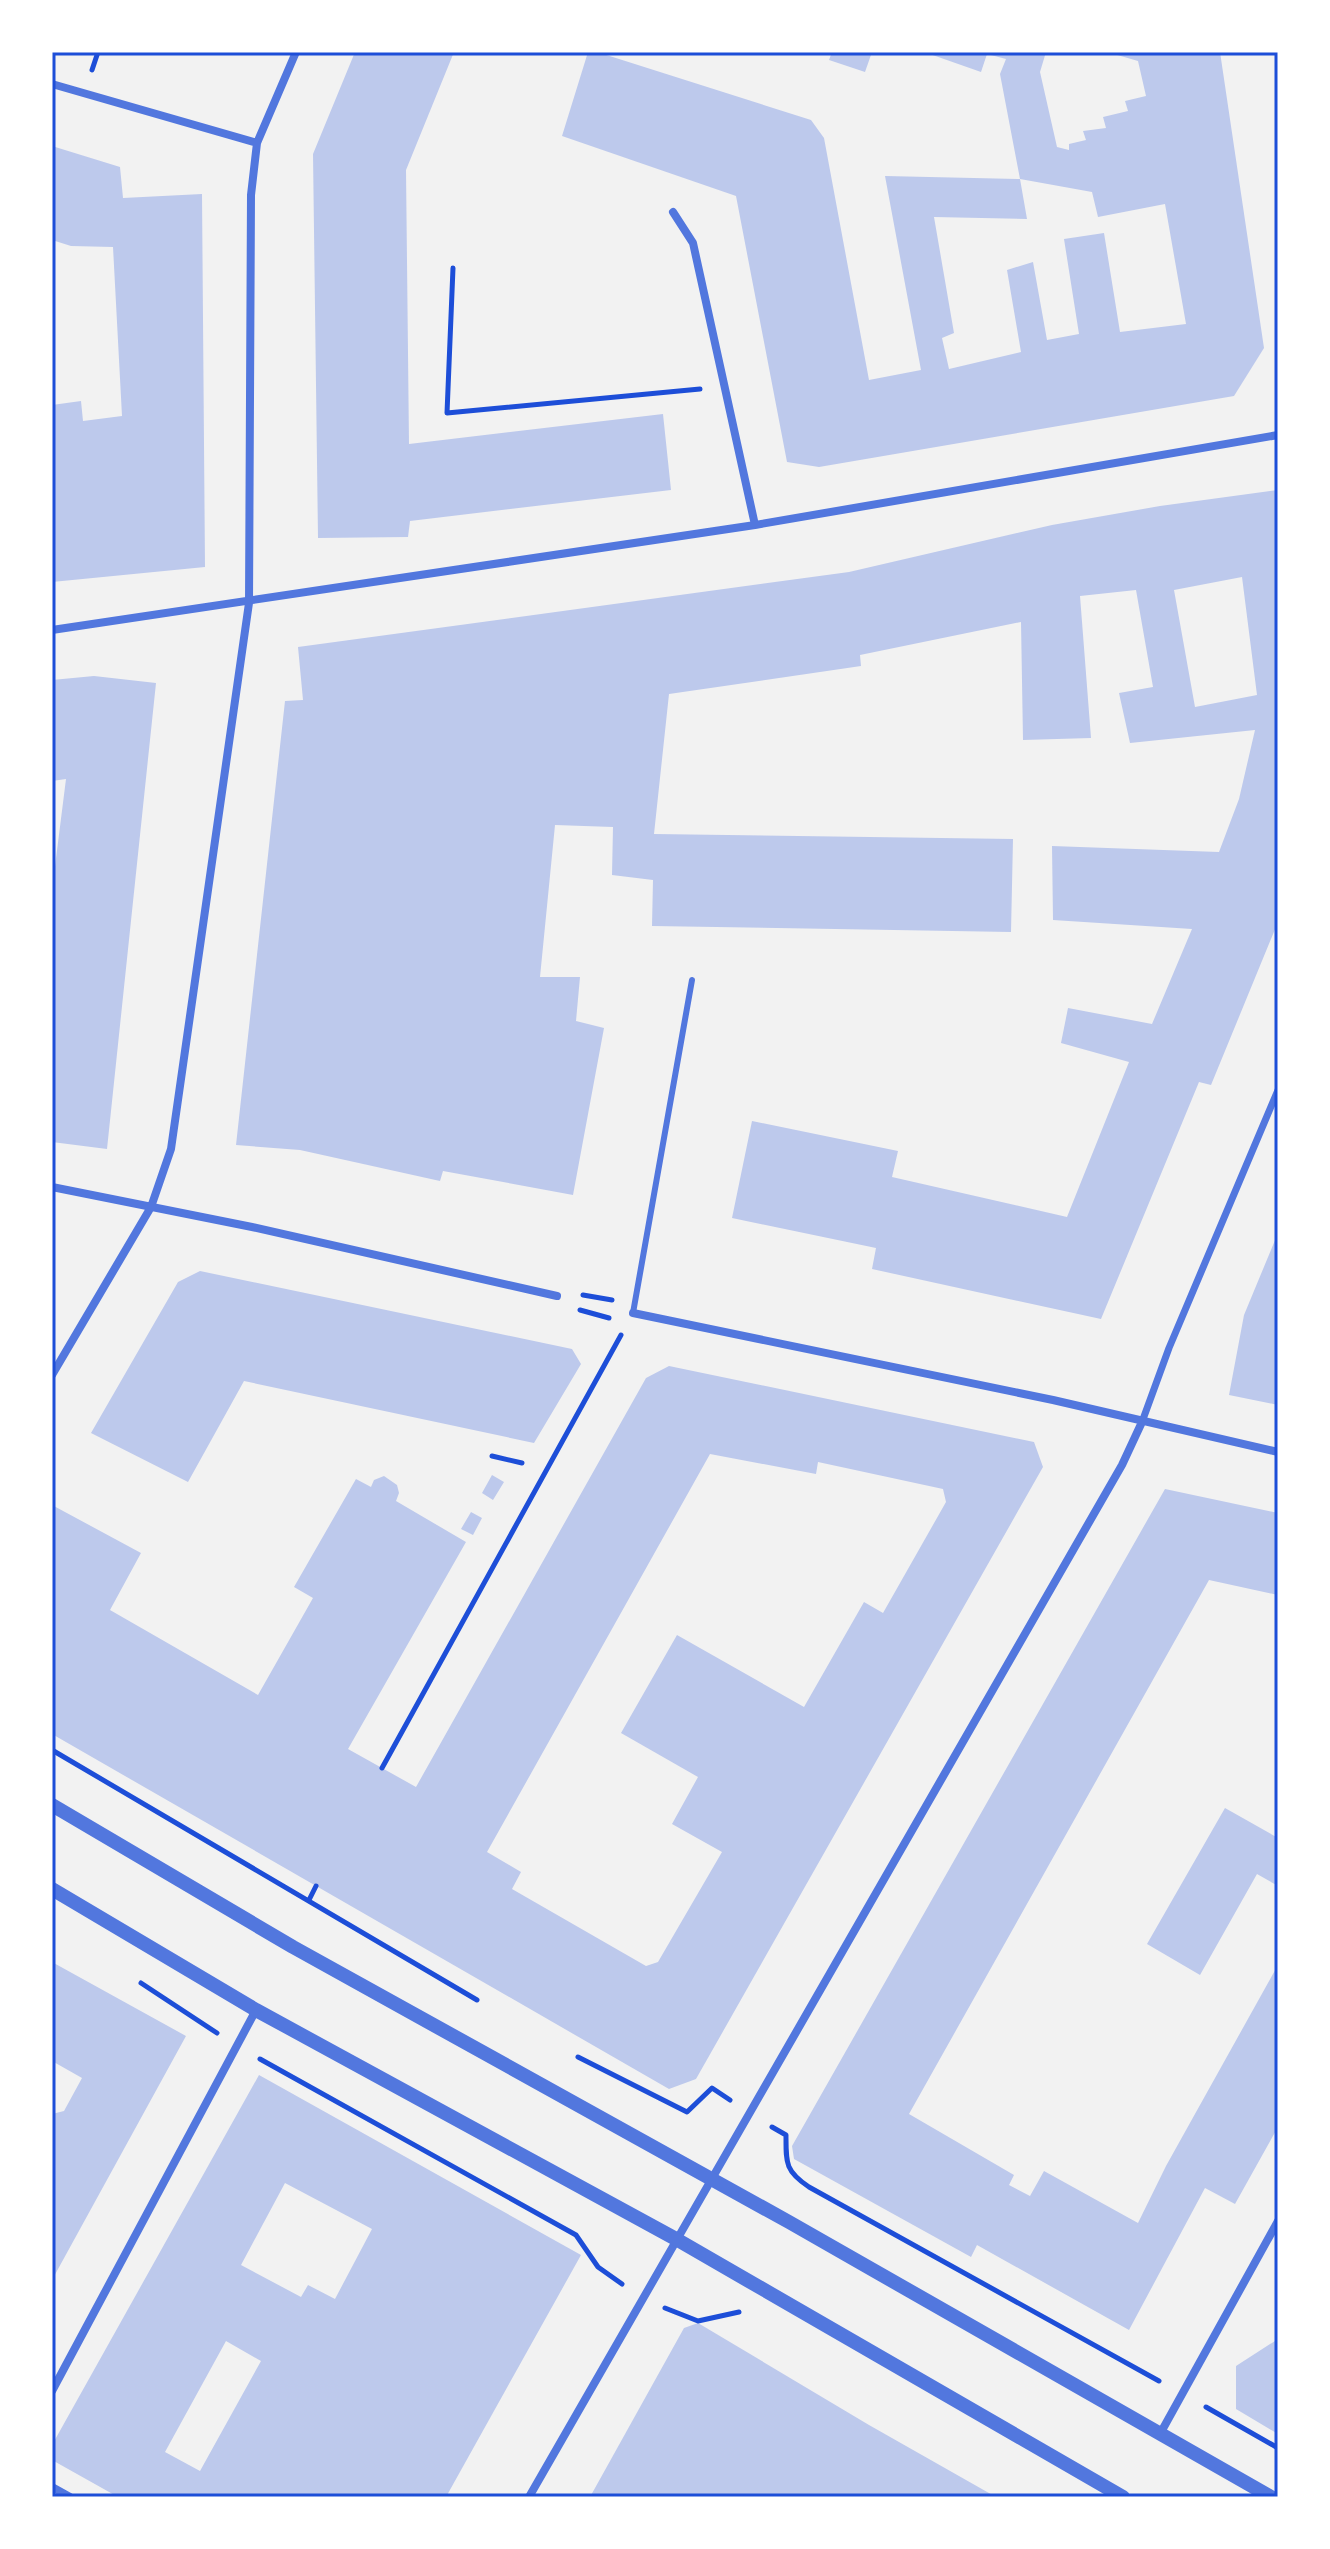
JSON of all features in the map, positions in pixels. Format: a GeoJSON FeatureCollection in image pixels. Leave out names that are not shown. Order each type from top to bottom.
{"type":"FeatureCollection","features":[{"type":"Feature","properties":{"kind":"street"},"geometry":{"type":"LineString","coordinates":[[52,1375],[151,1207],[171,1149],[249,603],[251,195],[257,143],[296,52]]}},
{"type":"Feature","properties":{"kind":"street"},"geometry":{"type":"LineString","coordinates":[[52,84],[257,143]]}},
{"type":"Feature","properties":{"kind":"street"},"geometry":{"type":"LineString","coordinates":[[673,212],[693,243],[755,525]]}},
{"type":"Feature","properties":{"kind":"street"},"geometry":{"type":"LineString","coordinates":[[52,630],[755,525],[1278,435]]}},
{"type":"Feature","properties":{"kind":"street"},"geometry":{"type":"LineString","coordinates":[[529,2497],[1116,1475],[1142,1422],[1169,1348],[1278,1090]]}},
{"type":"Feature","properties":{"kind":"street"},"geometry":{"type":"LineString","coordinates":[[52,1187],[252,1227],[557,1296]]}},
{"type":"Feature","properties":{"kind":"street"},"geometry":{"type":"LineString","coordinates":[[633,1313],[1053,1400],[1278,1452]]}},
{"type":"Feature","properties":{"kind":"street"},"geometry":{"type":"LineString","coordinates":[[52,1805],[293,1947],[711,2178],[1271,2497]]}},
{"type":"Feature","properties":{"kind":"street"},"geometry":{"type":"LineString","coordinates":[[52,1889],[256,2010],[599,2195],[1123,2497]]}},
{"type":"Feature","properties":{"kind":"street"},"geometry":{"type":"LineString","coordinates":[[52,2391],[256,2010]]}},
{"type":"Feature","properties":{"kind":"street"},"geometry":{"type":"LineString","coordinates":[[1160,2434],[1278,2221]]}},
{"type":"Feature","properties":{"kind":"street"},"geometry":{"type":"LineString","coordinates":[[52,2487],[70,2497]]}},
{"type":"Feature","properties":{"kind":"lane"},"geometry":{"type":"LineString","coordinates":[[633,1313],[692,980]]}},
{"type":"Feature","properties":{"kind":"path"},"geometry":{"type":"LineString","coordinates":[[453,268],[447,413],[725,387]]}},
{"type":"Feature","properties":{"kind":"path"},"geometry":{"type":"LineString","coordinates":[[557,1296],[589,1295],[614,1300],[633,1313]]}},
{"type":"Feature","properties":{"kind":"path"},"geometry":{"type":"LineString","coordinates":[[557,1296],[585,1313],[611,1318],[633,1313]]}},
{"type":"Feature","properties":{"kind":"path"},"geometry":{"type":"LineString","coordinates":[[382,1768],[633,1313]]}},
{"type":"Feature","properties":{"kind":"path"},"geometry":{"type":"LineString","coordinates":[[492,1456],[522,1463]]}},
{"type":"Feature","properties":{"kind":"path"},"geometry":{"type":"LineString","coordinates":[[52,1750],[477,2000]]}},
{"type":"Feature","properties":{"kind":"path"},"geometry":{"type":"LineString","coordinates":[[309,1900],[316,1886]]}},
{"type":"Feature","properties":{"kind":"path"},"geometry":{"type":"LineString","coordinates":[[141,1983],[238,2047],[576,2235],[598,2267],[642,2299],[698,2321],[736,2311],[750,2318]]}},
{"type":"Feature","properties":{"kind":"path"},"geometry":{"type":"LineString","coordinates":[[578,2057],[687,2112],[712,2088],[786,2135],[786,2157],[792,2176],[809,2187],[1278,2448]]}},
{"type":"Feature","properties":{"kind":"path"},"geometry":{"type":"LineString","coordinates":[[633,2135],[655,2096]]}},
{"type":"Feature","properties":{"kind":"path"},"geometry":{"type":"LineString","coordinates":[[576,2235],[599,2195]]}},
{"type":"Feature","properties":{"kind":"building"},"geometry":{"type":"Polygon","coordinates":[[[355,52],[454,52],[406,170],[409,444],[663,414],[671,490],[410,521],[408,537],[318,538],[313,154],[355,52]]]}},
{"type":"Feature","properties":{"kind":"building"},"geometry":{"type":"Polygon","coordinates":[[[588,52],[597,52],[811,120],[824,138],[869,380],[921,370],[885,176],[1020,179],[1000,74],[1006,59],[987,54],[981,72],[924,52],[1046,52],[1040,72],[1057,147],[1069,150],[1069,144],[1086,140],[1083,131],[1106,128],[1103,117],[1128,111],[1125,101],[1146,96],[1138,61],[1107,52],[1220,52],[1264,348],[1234,396],[819,467],[787,462],[736,196],[562,136],[588,52]],[[1020,179],[1027,219],[934,217],[954,333],[942,338],[949,369],[1021,352],[1007,270],[1033,262],[1047,340],[1079,334],[1064,239],[1104,233],[1120,332],[1186,324],[1165,204],[1098,217],[1092,192],[1020,179]]]}},
{"type":"Feature","properties":{"kind":"building"},"geometry":{"type":"Polygon","coordinates":[[[832,52],[872,52],[865,72],[829,60],[832,52]]]}},
{"type":"Feature","properties":{"kind":"building"},"geometry":{"type":"Polygon","coordinates":[[[52,146],[120,167],[123,198],[202,194],[205,567],[52,582],[52,405],[81,401],[83,421],[122,416],[113,247],[71,246],[52,240],[52,146]]]}},
{"type":"Feature","properties":{"kind":"building"},"geometry":{"type":"Polygon","coordinates":[[[1278,490],[1278,922],[1211,1085],[1199,1082],[1101,1319],[872,1269],[876,1248],[732,1218],[752,1121],[898,1151],[892,1177],[1067,1217],[1129,1062],[1061,1043],[1068,1008],[1152,1024],[1192,929],[1053,920],[1052,846],[1219,852],[1239,799],[1255,730],[1130,743],[1119,693],[1153,687],[1136,590],[1080,596],[1091,738],[1023,740],[1021,622],[860,655],[861,666],[669,694],[654,834],[1013,839],[1011,932],[652,926],[653,880],[612,875],[613,827],[555,825],[540,977],[580,977],[576,1021],[604,1028],[573,1195],[443,1171],[440,1181],[300,1150],[236,1145],[285,701],[303,700],[298,647],[849,572],[1052,525],[1278,490]],[[1242,577],[1174,590],[1195,707],[1257,695],[1242,577]]]}},
{"type":"Feature","properties":{"kind":"building"},"geometry":{"type":"Polygon","coordinates":[[[94,676],[156,683],[107,1149],[52,1142],[52,890],[66,779],[52,781],[52,680],[94,676]]]}},
{"type":"Feature","properties":{"kind":"building"},"geometry":{"type":"Polygon","coordinates":[[[1278,1233],[1278,1405],[1229,1395],[1244,1315],[1278,1233]]]}},
{"type":"Feature","properties":{"kind":"building"},"geometry":{"type":"Polygon","coordinates":[[[200,1271],[572,1349],[581,1364],[534,1443],[244,1381],[188,1482],[91,1433],[178,1282],[200,1271]]]}},
{"type":"Feature","properties":{"kind":"building"},"geometry":{"type":"Polygon","coordinates":[[[669,1366],[1034,1442],[1043,1467],[696,2079],[669,2089],[52,1734],[52,1505],[141,1553],[110,1610],[258,1695],[313,1598],[294,1587],[356,1479],[371,1487],[374,1480],[384,1476],[397,1485],[399,1493],[396,1501],[466,1542],[348,1749],[416,1787],[646,1378],[669,1366]],[[710,1454],[487,1852],[521,1872],[512,1889],[646,1966],[658,1962],[722,1852],[672,1824],[698,1777],[621,1733],[677,1635],[804,1707],[864,1602],[883,1613],[946,1502],[943,1489],[818,1462],[816,1474],[710,1454]]]}},
{"type":"Feature","properties":{"kind":"building"},"geometry":{"type":"Polygon","coordinates":[[[492,1475],[504,1482],[493,1500],[482,1493],[492,1475]]]}},
{"type":"Feature","properties":{"kind":"building"},"geometry":{"type":"Polygon","coordinates":[[[1165,1489],[1278,1513],[1278,1595],[1209,1580],[909,2114],[1014,2175],[1009,2185],[1030,2196],[1044,2171],[1138,2223],[1166,2166],[1278,1965],[1278,2127],[1235,2204],[1205,2188],[1129,2330],[977,2245],[971,2257],[794,2159],[792,2146],[1165,1489]]]}},
{"type":"Feature","properties":{"kind":"building"},"geometry":{"type":"Polygon","coordinates":[[[471,1512],[482,1518],[473,1535],[461,1529],[471,1512]]]}},
{"type":"Feature","properties":{"kind":"building"},"geometry":{"type":"Polygon","coordinates":[[[1225,1808],[1278,1838],[1278,1886],[1257,1874],[1200,1975],[1147,1944],[1225,1808]]]}},
{"type":"Feature","properties":{"kind":"building"},"geometry":{"type":"Polygon","coordinates":[[[52,1962],[186,2036],[52,2280],[52,2114],[64,2111],[82,2078],[52,2061],[52,1962]]]}},
{"type":"Feature","properties":{"kind":"building"},"geometry":{"type":"Polygon","coordinates":[[[259,2075],[581,2255],[446,2497],[118,2497],[52,2460],[52,2445],[259,2075]],[[285,2183],[241,2265],[301,2297],[308,2285],[335,2299],[372,2229],[285,2183]],[[226,2341],[165,2452],[200,2471],[261,2361],[226,2341]]]}},
{"type":"Feature","properties":{"kind":"building"},"geometry":{"type":"Polygon","coordinates":[[[698,2323],[996,2497],[835,2497],[830,2494],[828,2497],[590,2497],[684,2328],[698,2323]]]}},
{"type":"Feature","properties":{"kind":"building"},"geometry":{"type":"Polygon","coordinates":[[[1278,2339],[1278,2434],[1236,2409],[1236,2366],[1278,2339]]]}}]}
